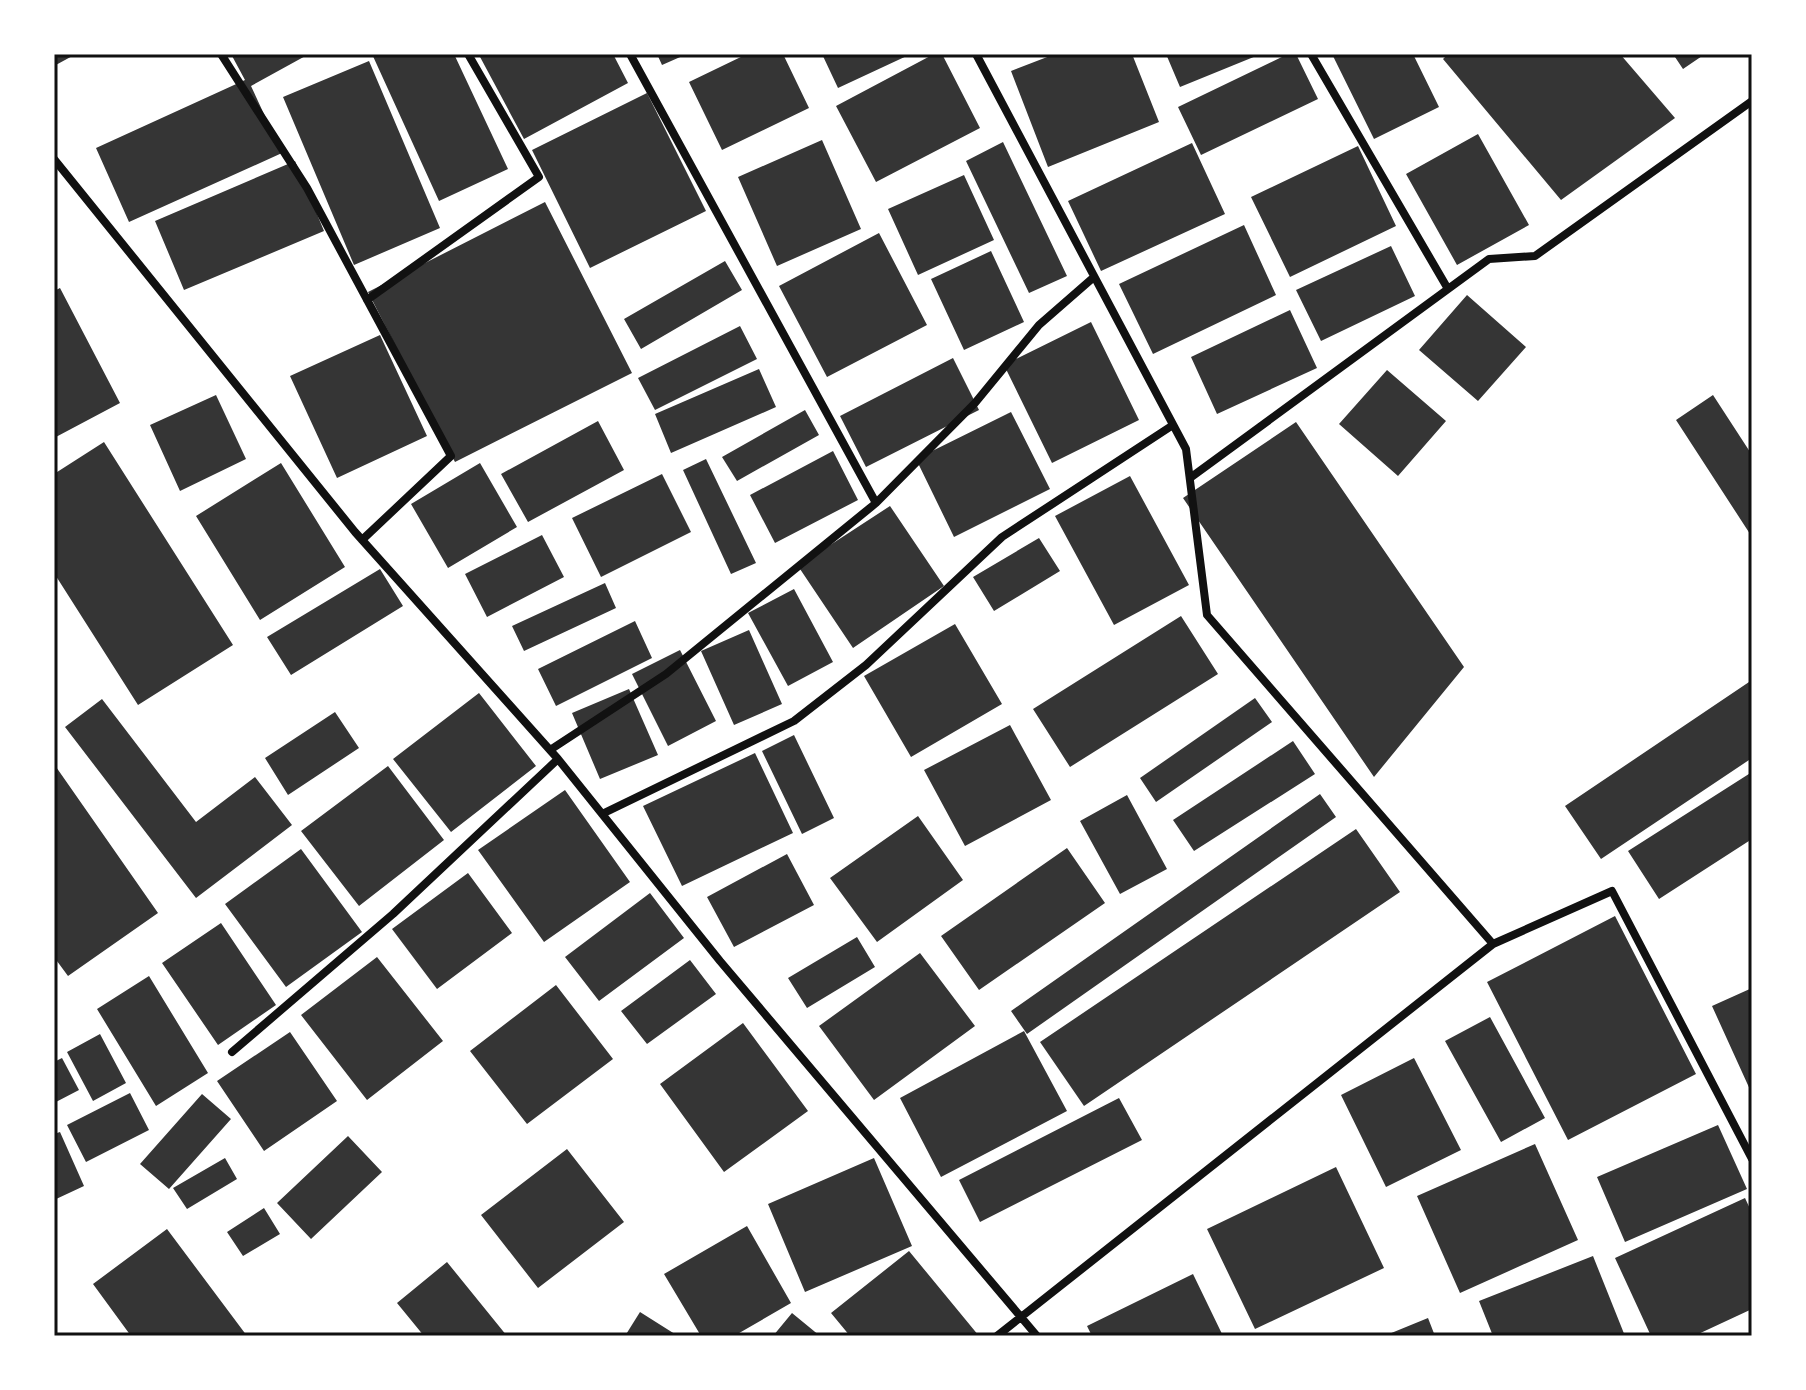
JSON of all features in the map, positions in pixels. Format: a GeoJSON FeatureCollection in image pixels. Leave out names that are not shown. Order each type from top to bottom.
{"type":"FeatureCollection","features":[{"type":"Feature","properties":{"kind":"street"},"geometry":{"type":"LineString","coordinates":[[221,54],[307,188],[451,456],[362,540]]}},
{"type":"Feature","properties":{"kind":"street"},"geometry":{"type":"LineString","coordinates":[[367,300],[539,177],[468,54]]}},
{"type":"Feature","properties":{"kind":"street"},"geometry":{"type":"LineString","coordinates":[[630,54],[876,503]]}},
{"type":"Feature","properties":{"kind":"street"},"geometry":{"type":"LineString","coordinates":[[976,54],[1186,449],[1207,615],[1493,944]]}},
{"type":"Feature","properties":{"kind":"street"},"geometry":{"type":"LineString","coordinates":[[1311,54],[1448,289]]}},
{"type":"Feature","properties":{"kind":"street"},"geometry":{"type":"LineString","coordinates":[[1190,478],[1489,259],[1535,256],[1752,101]]}},
{"type":"Feature","properties":{"kind":"street"},"geometry":{"type":"LineString","coordinates":[[54,159],[362,540],[558,759],[720,961],[1037,1336]]}},
{"type":"Feature","properties":{"kind":"street"},"geometry":{"type":"LineString","coordinates":[[550,750],[666,674],[876,503],[975,403],[1039,325],[1094,277]]}},
{"type":"Feature","properties":{"kind":"street"},"geometry":{"type":"LineString","coordinates":[[602,814],[794,721],[866,665],[1002,537],[1173,425]]}},
{"type":"Feature","properties":{"kind":"street"},"geometry":{"type":"LineString","coordinates":[[232,1052],[393,914],[558,759]]}},
{"type":"Feature","properties":{"kind":"street"},"geometry":{"type":"LineString","coordinates":[[997,1336],[1493,944],[1612,891],[1752,1159]]}},
{"type":"Feature","properties":{"kind":"building"},"geometry":{"type":"Polygon","coordinates":[[[54,54],[76,54],[54,66],[54,54]]]}},
{"type":"Feature","properties":{"kind":"building"},"geometry":{"type":"Polygon","coordinates":[[[231,54],[309,54],[251,86],[282,153],[129,222],[96,148],[245,80],[231,54]]]}},
{"type":"Feature","properties":{"kind":"building"},"geometry":{"type":"Polygon","coordinates":[[[372,54],[454,54],[508,169],[439,201],[372,54]]]}},
{"type":"Feature","properties":{"kind":"building"},"geometry":{"type":"Polygon","coordinates":[[[613,54],[628,83],[524,139],[479,55],[613,54]]]}},
{"type":"Feature","properties":{"kind":"building"},"geometry":{"type":"Polygon","coordinates":[[[657,54],[687,54],[662,65],[657,54]]]}},
{"type":"Feature","properties":{"kind":"building"},"geometry":{"type":"Polygon","coordinates":[[[747,54],[783,54],[809,108],[722,150],[689,82],[747,54]]]}},
{"type":"Feature","properties":{"kind":"building"},"geometry":{"type":"Polygon","coordinates":[[[822,54],[911,54],[838,88],[822,54]]]}},
{"type":"Feature","properties":{"kind":"building"},"geometry":{"type":"Polygon","coordinates":[[[934,54],[942,54],[980,128],[876,182],[836,106],[934,54]]]}},
{"type":"Feature","properties":{"kind":"building"},"geometry":{"type":"Polygon","coordinates":[[[1055,54],[1132,54],[1159,122],[1048,167],[1011,71],[1055,54]]]}},
{"type":"Feature","properties":{"kind":"building"},"geometry":{"type":"Polygon","coordinates":[[[1166,54],[1261,54],[1180,87],[1166,54]]]}},
{"type":"Feature","properties":{"kind":"building"},"geometry":{"type":"Polygon","coordinates":[[[1288,54],[1296,54],[1318,99],[1201,155],[1178,107],[1288,54]]]}},
{"type":"Feature","properties":{"kind":"building"},"geometry":{"type":"Polygon","coordinates":[[[1332,54],[1413,54],[1439,107],[1374,139],[1332,54]]]}},
{"type":"Feature","properties":{"kind":"building"},"geometry":{"type":"Polygon","coordinates":[[[1448,54],[1620,54],[1675,118],[1561,200],[1443,59],[1448,54]]]}},
{"type":"Feature","properties":{"kind":"building"},"geometry":{"type":"Polygon","coordinates":[[[1673,54],[1705,54],[1683,69],[1673,54]]]}},
{"type":"Feature","properties":{"kind":"building"},"geometry":{"type":"Polygon","coordinates":[[[369,61],[440,228],[354,265],[283,97],[369,61]]]}},
{"type":"Feature","properties":{"kind":"building"},"geometry":{"type":"Polygon","coordinates":[[[647,93],[706,211],[590,268],[532,150],[647,93]]]}},
{"type":"Feature","properties":{"kind":"building"},"geometry":{"type":"Polygon","coordinates":[[[1478,134],[1529,225],[1457,265],[1406,174],[1478,134]]]}},
{"type":"Feature","properties":{"kind":"building"},"geometry":{"type":"Polygon","coordinates":[[[822,140],[861,229],[777,266],[738,177],[822,140]]]}},
{"type":"Feature","properties":{"kind":"building"},"geometry":{"type":"Polygon","coordinates":[[[1003,142],[1067,276],[1029,293],[966,161],[1003,142]]]}},
{"type":"Feature","properties":{"kind":"building"},"geometry":{"type":"Polygon","coordinates":[[[1192,143],[1225,214],[1101,271],[1068,201],[1192,143]]]}},
{"type":"Feature","properties":{"kind":"building"},"geometry":{"type":"Polygon","coordinates":[[[1358,146],[1396,226],[1290,277],[1251,197],[1358,146]]]}},
{"type":"Feature","properties":{"kind":"building"},"geometry":{"type":"Polygon","coordinates":[[[295,161],[324,231],[184,290],[155,221],[295,161]]]}},
{"type":"Feature","properties":{"kind":"building"},"geometry":{"type":"Polygon","coordinates":[[[964,175],[994,240],[918,275],[888,209],[964,175]]]}},
{"type":"Feature","properties":{"kind":"building"},"geometry":{"type":"Polygon","coordinates":[[[545,202],[632,373],[455,462],[368,292],[545,202]]]}},
{"type":"Feature","properties":{"kind":"building"},"geometry":{"type":"Polygon","coordinates":[[[1244,225],[1276,295],[1153,354],[1119,284],[1244,225]]]}},
{"type":"Feature","properties":{"kind":"building"},"geometry":{"type":"Polygon","coordinates":[[[879,233],[927,325],[827,377],[779,286],[879,233]]]}},
{"type":"Feature","properties":{"kind":"building"},"geometry":{"type":"Polygon","coordinates":[[[1391,246],[1415,296],[1321,341],[1296,290],[1391,246]]]}},
{"type":"Feature","properties":{"kind":"building"},"geometry":{"type":"Polygon","coordinates":[[[991,251],[1024,322],[964,350],[931,279],[991,251]]]}},
{"type":"Feature","properties":{"kind":"building"},"geometry":{"type":"Polygon","coordinates":[[[725,261],[742,290],[641,349],[624,319],[725,261]]]}},
{"type":"Feature","properties":{"kind":"building"},"geometry":{"type":"Polygon","coordinates":[[[60,288],[120,403],[54,438],[54,291],[60,288]]]}},
{"type":"Feature","properties":{"kind":"building"},"geometry":{"type":"Polygon","coordinates":[[[1467,295],[1526,347],[1478,401],[1419,350],[1467,295]]]}},
{"type":"Feature","properties":{"kind":"building"},"geometry":{"type":"Polygon","coordinates":[[[1290,310],[1317,368],[1217,414],[1191,357],[1290,310]]]}},
{"type":"Feature","properties":{"kind":"building"},"geometry":{"type":"Polygon","coordinates":[[[1091,322],[1139,420],[1052,463],[1004,365],[1091,322]]]}},
{"type":"Feature","properties":{"kind":"building"},"geometry":{"type":"Polygon","coordinates":[[[740,326],[757,359],[655,410],[638,378],[740,326]]]}},
{"type":"Feature","properties":{"kind":"building"},"geometry":{"type":"Polygon","coordinates":[[[380,335],[427,436],[337,478],[290,376],[380,335]]]}},
{"type":"Feature","properties":{"kind":"building"},"geometry":{"type":"Polygon","coordinates":[[[953,358],[979,410],[866,467],[840,416],[953,358]]]}},
{"type":"Feature","properties":{"kind":"building"},"geometry":{"type":"Polygon","coordinates":[[[759,369],[776,407],[671,453],[655,414],[759,369]]]}},
{"type":"Feature","properties":{"kind":"building"},"geometry":{"type":"Polygon","coordinates":[[[1387,370],[1446,421],[1398,476],[1339,424],[1387,370]]]}},
{"type":"Feature","properties":{"kind":"building"},"geometry":{"type":"Polygon","coordinates":[[[216,395],[246,459],[180,491],[150,425],[216,395]]]}},
{"type":"Feature","properties":{"kind":"building"},"geometry":{"type":"Polygon","coordinates":[[[1713,395],[1752,455],[1752,537],[1676,420],[1713,395]]]}},
{"type":"Feature","properties":{"kind":"building"},"geometry":{"type":"Polygon","coordinates":[[[805,410],[819,435],[737,481],[722,457],[805,410]]]}},
{"type":"Feature","properties":{"kind":"building"},"geometry":{"type":"Polygon","coordinates":[[[1011,412],[1050,489],[954,537],[916,459],[1011,412]]]}},
{"type":"Feature","properties":{"kind":"building"},"geometry":{"type":"Polygon","coordinates":[[[598,421],[624,470],[528,522],[501,474],[598,421]]]}},
{"type":"Feature","properties":{"kind":"building"},"geometry":{"type":"Polygon","coordinates":[[[1296,422],[1464,667],[1374,777],[1183,498],[1296,422]]]}},
{"type":"Feature","properties":{"kind":"building"},"geometry":{"type":"Polygon","coordinates":[[[104,442],[233,645],[138,705],[54,573],[54,474],[104,442]]]}},
{"type":"Feature","properties":{"kind":"building"},"geometry":{"type":"Polygon","coordinates":[[[833,451],[858,500],[775,543],[750,495],[833,451]]]}},
{"type":"Feature","properties":{"kind":"building"},"geometry":{"type":"Polygon","coordinates":[[[706,459],[756,563],[731,574],[683,470],[706,459]]]}},
{"type":"Feature","properties":{"kind":"building"},"geometry":{"type":"Polygon","coordinates":[[[281,463],[345,567],[260,620],[196,516],[281,463]]]}},
{"type":"Feature","properties":{"kind":"building"},"geometry":{"type":"Polygon","coordinates":[[[480,463],[517,527],[448,568],[411,504],[480,463]]]}},
{"type":"Feature","properties":{"kind":"building"},"geometry":{"type":"Polygon","coordinates":[[[662,474],[691,532],[601,577],[572,518],[662,474]]]}},
{"type":"Feature","properties":{"kind":"building"},"geometry":{"type":"Polygon","coordinates":[[[1130,476],[1189,585],[1114,625],[1055,516],[1130,476]]]}},
{"type":"Feature","properties":{"kind":"building"},"geometry":{"type":"Polygon","coordinates":[[[890,506],[944,586],[853,648],[798,566],[890,506]]]}},
{"type":"Feature","properties":{"kind":"building"},"geometry":{"type":"Polygon","coordinates":[[[542,535],[564,577],[487,617],[465,574],[542,535]]]}},
{"type":"Feature","properties":{"kind":"building"},"geometry":{"type":"Polygon","coordinates":[[[1039,538],[1060,571],[994,611],[973,577],[1039,538]]]}},
{"type":"Feature","properties":{"kind":"building"},"geometry":{"type":"Polygon","coordinates":[[[380,569],[403,606],[291,675],[267,637],[380,569]]]}},
{"type":"Feature","properties":{"kind":"building"},"geometry":{"type":"Polygon","coordinates":[[[605,583],[616,608],[524,651],[512,626],[605,583]]]}},
{"type":"Feature","properties":{"kind":"building"},"geometry":{"type":"Polygon","coordinates":[[[794,589],[833,662],[788,686],[748,613],[794,589]]]}},
{"type":"Feature","properties":{"kind":"building"},"geometry":{"type":"Polygon","coordinates":[[[1181,616],[1218,674],[1070,767],[1033,709],[1181,616]]]}},
{"type":"Feature","properties":{"kind":"building"},"geometry":{"type":"Polygon","coordinates":[[[635,621],[652,658],[556,706],[538,669],[635,621]]]}},
{"type":"Feature","properties":{"kind":"building"},"geometry":{"type":"Polygon","coordinates":[[[955,624],[1002,704],[911,757],[864,676],[955,624]]]}},
{"type":"Feature","properties":{"kind":"building"},"geometry":{"type":"Polygon","coordinates":[[[749,630],[782,704],[734,725],[701,651],[749,630]]]}},
{"type":"Feature","properties":{"kind":"building"},"geometry":{"type":"Polygon","coordinates":[[[680,650],[716,721],[668,746],[632,674],[680,650]]]}},
{"type":"Feature","properties":{"kind":"building"},"geometry":{"type":"Polygon","coordinates":[[[1752,680],[1752,758],[1601,859],[1565,806],[1752,680]]]}},
{"type":"Feature","properties":{"kind":"building"},"geometry":{"type":"Polygon","coordinates":[[[629,689],[658,755],[600,779],[572,713],[629,689]]]}},
{"type":"Feature","properties":{"kind":"building"},"geometry":{"type":"Polygon","coordinates":[[[479,693],[536,766],[451,832],[393,759],[479,693]]]}},
{"type":"Feature","properties":{"kind":"building"},"geometry":{"type":"Polygon","coordinates":[[[1255,698],[1272,722],[1156,802],[1140,778],[1255,698]]]}},
{"type":"Feature","properties":{"kind":"building"},"geometry":{"type":"Polygon","coordinates":[[[102,699],[196,822],[255,777],[292,825],[196,898],[65,727],[102,699]]]}},
{"type":"Feature","properties":{"kind":"building"},"geometry":{"type":"Polygon","coordinates":[[[335,712],[359,748],[288,795],[265,758],[335,712]]]}},
{"type":"Feature","properties":{"kind":"building"},"geometry":{"type":"Polygon","coordinates":[[[1010,725],[1051,800],[965,846],[924,770],[1010,725]]]}},
{"type":"Feature","properties":{"kind":"building"},"geometry":{"type":"Polygon","coordinates":[[[794,735],[834,818],[802,834],[762,751],[794,735]]]}},
{"type":"Feature","properties":{"kind":"building"},"geometry":{"type":"Polygon","coordinates":[[[1293,741],[1315,774],[1194,851],[1173,820],[1293,741]]]}},
{"type":"Feature","properties":{"kind":"building"},"geometry":{"type":"Polygon","coordinates":[[[755,753],[793,833],[682,886],[643,806],[755,753]]]}},
{"type":"Feature","properties":{"kind":"building"},"geometry":{"type":"Polygon","coordinates":[[[54,764],[158,913],[68,976],[54,957],[54,764]]]}},
{"type":"Feature","properties":{"kind":"building"},"geometry":{"type":"Polygon","coordinates":[[[388,766],[444,840],[359,906],[301,831],[388,766]]]}},
{"type":"Feature","properties":{"kind":"building"},"geometry":{"type":"Polygon","coordinates":[[[1752,772],[1752,839],[1659,899],[1628,851],[1752,772]]]}},
{"type":"Feature","properties":{"kind":"building"},"geometry":{"type":"Polygon","coordinates":[[[565,790],[630,882],[544,942],[478,850],[565,790]]]}},
{"type":"Feature","properties":{"kind":"building"},"geometry":{"type":"Polygon","coordinates":[[[1320,794],[1336,817],[1027,1034],[1011,1011],[1320,794]]]}},
{"type":"Feature","properties":{"kind":"building"},"geometry":{"type":"Polygon","coordinates":[[[1127,795],[1167,869],[1120,894],[1080,821],[1127,795]]]}},
{"type":"Feature","properties":{"kind":"building"},"geometry":{"type":"Polygon","coordinates":[[[918,816],[963,880],[877,942],[830,878],[918,816]]]}},
{"type":"Feature","properties":{"kind":"building"},"geometry":{"type":"Polygon","coordinates":[[[1356,829],[1400,892],[1084,1106],[1040,1042],[1356,829]]]}},
{"type":"Feature","properties":{"kind":"building"},"geometry":{"type":"Polygon","coordinates":[[[1067,848],[1105,903],[979,990],[941,936],[1067,848]]]}},
{"type":"Feature","properties":{"kind":"building"},"geometry":{"type":"Polygon","coordinates":[[[301,849],[362,932],[286,987],[225,904],[301,849]]]}},
{"type":"Feature","properties":{"kind":"building"},"geometry":{"type":"Polygon","coordinates":[[[787,854],[814,905],[734,947],[707,897],[787,854]]]}},
{"type":"Feature","properties":{"kind":"building"},"geometry":{"type":"Polygon","coordinates":[[[468,873],[512,933],[437,989],[392,929],[468,873]]]}},
{"type":"Feature","properties":{"kind":"building"},"geometry":{"type":"Polygon","coordinates":[[[650,893],[684,938],[599,1001],[565,957],[650,893]]]}},
{"type":"Feature","properties":{"kind":"building"},"geometry":{"type":"Polygon","coordinates":[[[1615,916],[1696,1074],[1568,1140],[1487,982],[1615,916]]]}},
{"type":"Feature","properties":{"kind":"building"},"geometry":{"type":"Polygon","coordinates":[[[221,923],[276,1005],[218,1045],[162,963],[221,923]]]}},
{"type":"Feature","properties":{"kind":"building"},"geometry":{"type":"Polygon","coordinates":[[[857,937],[875,967],[807,1008],[788,978],[857,937]]]}},
{"type":"Feature","properties":{"kind":"building"},"geometry":{"type":"Polygon","coordinates":[[[920,953],[975,1026],[874,1100],[819,1026],[920,953]]]}},
{"type":"Feature","properties":{"kind":"building"},"geometry":{"type":"Polygon","coordinates":[[[377,957],[443,1041],[367,1100],[301,1015],[377,957]]]}},
{"type":"Feature","properties":{"kind":"building"},"geometry":{"type":"Polygon","coordinates":[[[690,960],[716,994],[647,1044],[621,1011],[690,960]]]}},
{"type":"Feature","properties":{"kind":"building"},"geometry":{"type":"Polygon","coordinates":[[[149,976],[208,1073],[156,1106],[97,1009],[149,976]]]}},
{"type":"Feature","properties":{"kind":"building"},"geometry":{"type":"Polygon","coordinates":[[[556,985],[613,1059],[527,1124],[470,1051],[556,985]]]}},
{"type":"Feature","properties":{"kind":"building"},"geometry":{"type":"Polygon","coordinates":[[[1752,988],[1752,1094],[1712,1006],[1752,988]]]}},
{"type":"Feature","properties":{"kind":"building"},"geometry":{"type":"Polygon","coordinates":[[[1490,1017],[1545,1118],[1501,1142],[1445,1041],[1490,1017]]]}},
{"type":"Feature","properties":{"kind":"building"},"geometry":{"type":"Polygon","coordinates":[[[743,1023],[808,1111],[724,1172],[660,1084],[743,1023]]]}},
{"type":"Feature","properties":{"kind":"building"},"geometry":{"type":"Polygon","coordinates":[[[1024,1031],[1067,1111],[941,1177],[900,1098],[1024,1031]]]}},
{"type":"Feature","properties":{"kind":"building"},"geometry":{"type":"Polygon","coordinates":[[[290,1032],[337,1101],[264,1151],[217,1081],[290,1032]]]}},
{"type":"Feature","properties":{"kind":"building"},"geometry":{"type":"Polygon","coordinates":[[[100,1034],[126,1083],[93,1101],[67,1052],[100,1034]]]}},
{"type":"Feature","properties":{"kind":"building"},"geometry":{"type":"Polygon","coordinates":[[[62,1058],[79,1090],[54,1103],[54,1062],[62,1058]]]}},
{"type":"Feature","properties":{"kind":"building"},"geometry":{"type":"Polygon","coordinates":[[[1414,1058],[1461,1150],[1386,1187],[1341,1095],[1414,1058]]]}},
{"type":"Feature","properties":{"kind":"building"},"geometry":{"type":"Polygon","coordinates":[[[130,1093],[149,1130],[86,1162],[67,1125],[130,1093]]]}},
{"type":"Feature","properties":{"kind":"building"},"geometry":{"type":"Polygon","coordinates":[[[202,1094],[231,1119],[169,1189],[140,1164],[202,1094]]]}},
{"type":"Feature","properties":{"kind":"building"},"geometry":{"type":"Polygon","coordinates":[[[1119,1098],[1142,1140],[980,1222],[959,1180],[1119,1098]]]}},
{"type":"Feature","properties":{"kind":"building"},"geometry":{"type":"Polygon","coordinates":[[[1718,1125],[1747,1189],[1625,1242],[1597,1177],[1718,1125]]]}},
{"type":"Feature","properties":{"kind":"building"},"geometry":{"type":"Polygon","coordinates":[[[60,1132],[84,1186],[54,1200],[54,1134],[60,1132]]]}},
{"type":"Feature","properties":{"kind":"building"},"geometry":{"type":"Polygon","coordinates":[[[348,1136],[382,1172],[311,1239],[277,1203],[348,1136]]]}},
{"type":"Feature","properties":{"kind":"building"},"geometry":{"type":"Polygon","coordinates":[[[1535,1144],[1578,1240],[1460,1293],[1417,1196],[1535,1144]]]}},
{"type":"Feature","properties":{"kind":"building"},"geometry":{"type":"Polygon","coordinates":[[[567,1149],[624,1222],[538,1288],[481,1215],[567,1149]]]}},
{"type":"Feature","properties":{"kind":"building"},"geometry":{"type":"Polygon","coordinates":[[[225,1158],[237,1179],[187,1209],[173,1188],[225,1158]]]}},
{"type":"Feature","properties":{"kind":"building"},"geometry":{"type":"Polygon","coordinates":[[[874,1158],[912,1246],[805,1292],[768,1204],[874,1158]]]}},
{"type":"Feature","properties":{"kind":"building"},"geometry":{"type":"Polygon","coordinates":[[[1336,1167],[1384,1268],[1255,1329],[1207,1229],[1336,1167]]]}},
{"type":"Feature","properties":{"kind":"building"},"geometry":{"type":"Polygon","coordinates":[[[1745,1198],[1752,1213],[1752,1309],[1694,1336],[1651,1336],[1615,1258],[1745,1198]]]}},
{"type":"Feature","properties":{"kind":"building"},"geometry":{"type":"Polygon","coordinates":[[[264,1208],[280,1234],[243,1256],[227,1232],[264,1208]]]}},
{"type":"Feature","properties":{"kind":"building"},"geometry":{"type":"Polygon","coordinates":[[[747,1226],[791,1303],[734,1336],[701,1336],[664,1274],[747,1226]]]}},
{"type":"Feature","properties":{"kind":"building"},"geometry":{"type":"Polygon","coordinates":[[[167,1229],[247,1336],[131,1336],[93,1284],[167,1229]]]}},
{"type":"Feature","properties":{"kind":"building"},"geometry":{"type":"Polygon","coordinates":[[[909,1251],[979,1336],[850,1336],[831,1313],[909,1251]]]}},
{"type":"Feature","properties":{"kind":"building"},"geometry":{"type":"Polygon","coordinates":[[[1593,1256],[1625,1336],[1493,1336],[1479,1301],[1593,1256]]]}},
{"type":"Feature","properties":{"kind":"building"},"geometry":{"type":"Polygon","coordinates":[[[447,1262],[507,1336],[424,1336],[397,1303],[447,1262]]]}},
{"type":"Feature","properties":{"kind":"building"},"geometry":{"type":"Polygon","coordinates":[[[1193,1274],[1223,1336],[1092,1336],[1087,1326],[1193,1274]]]}},
{"type":"Feature","properties":{"kind":"building"},"geometry":{"type":"Polygon","coordinates":[[[640,1312],[678,1336],[625,1336],[640,1312]]]}},
{"type":"Feature","properties":{"kind":"building"},"geometry":{"type":"Polygon","coordinates":[[[792,1313],[820,1336],[773,1336],[792,1313]]]}},
{"type":"Feature","properties":{"kind":"building"},"geometry":{"type":"Polygon","coordinates":[[[1428,1318],[1435,1336],[1384,1336],[1428,1318]]]}}]}
